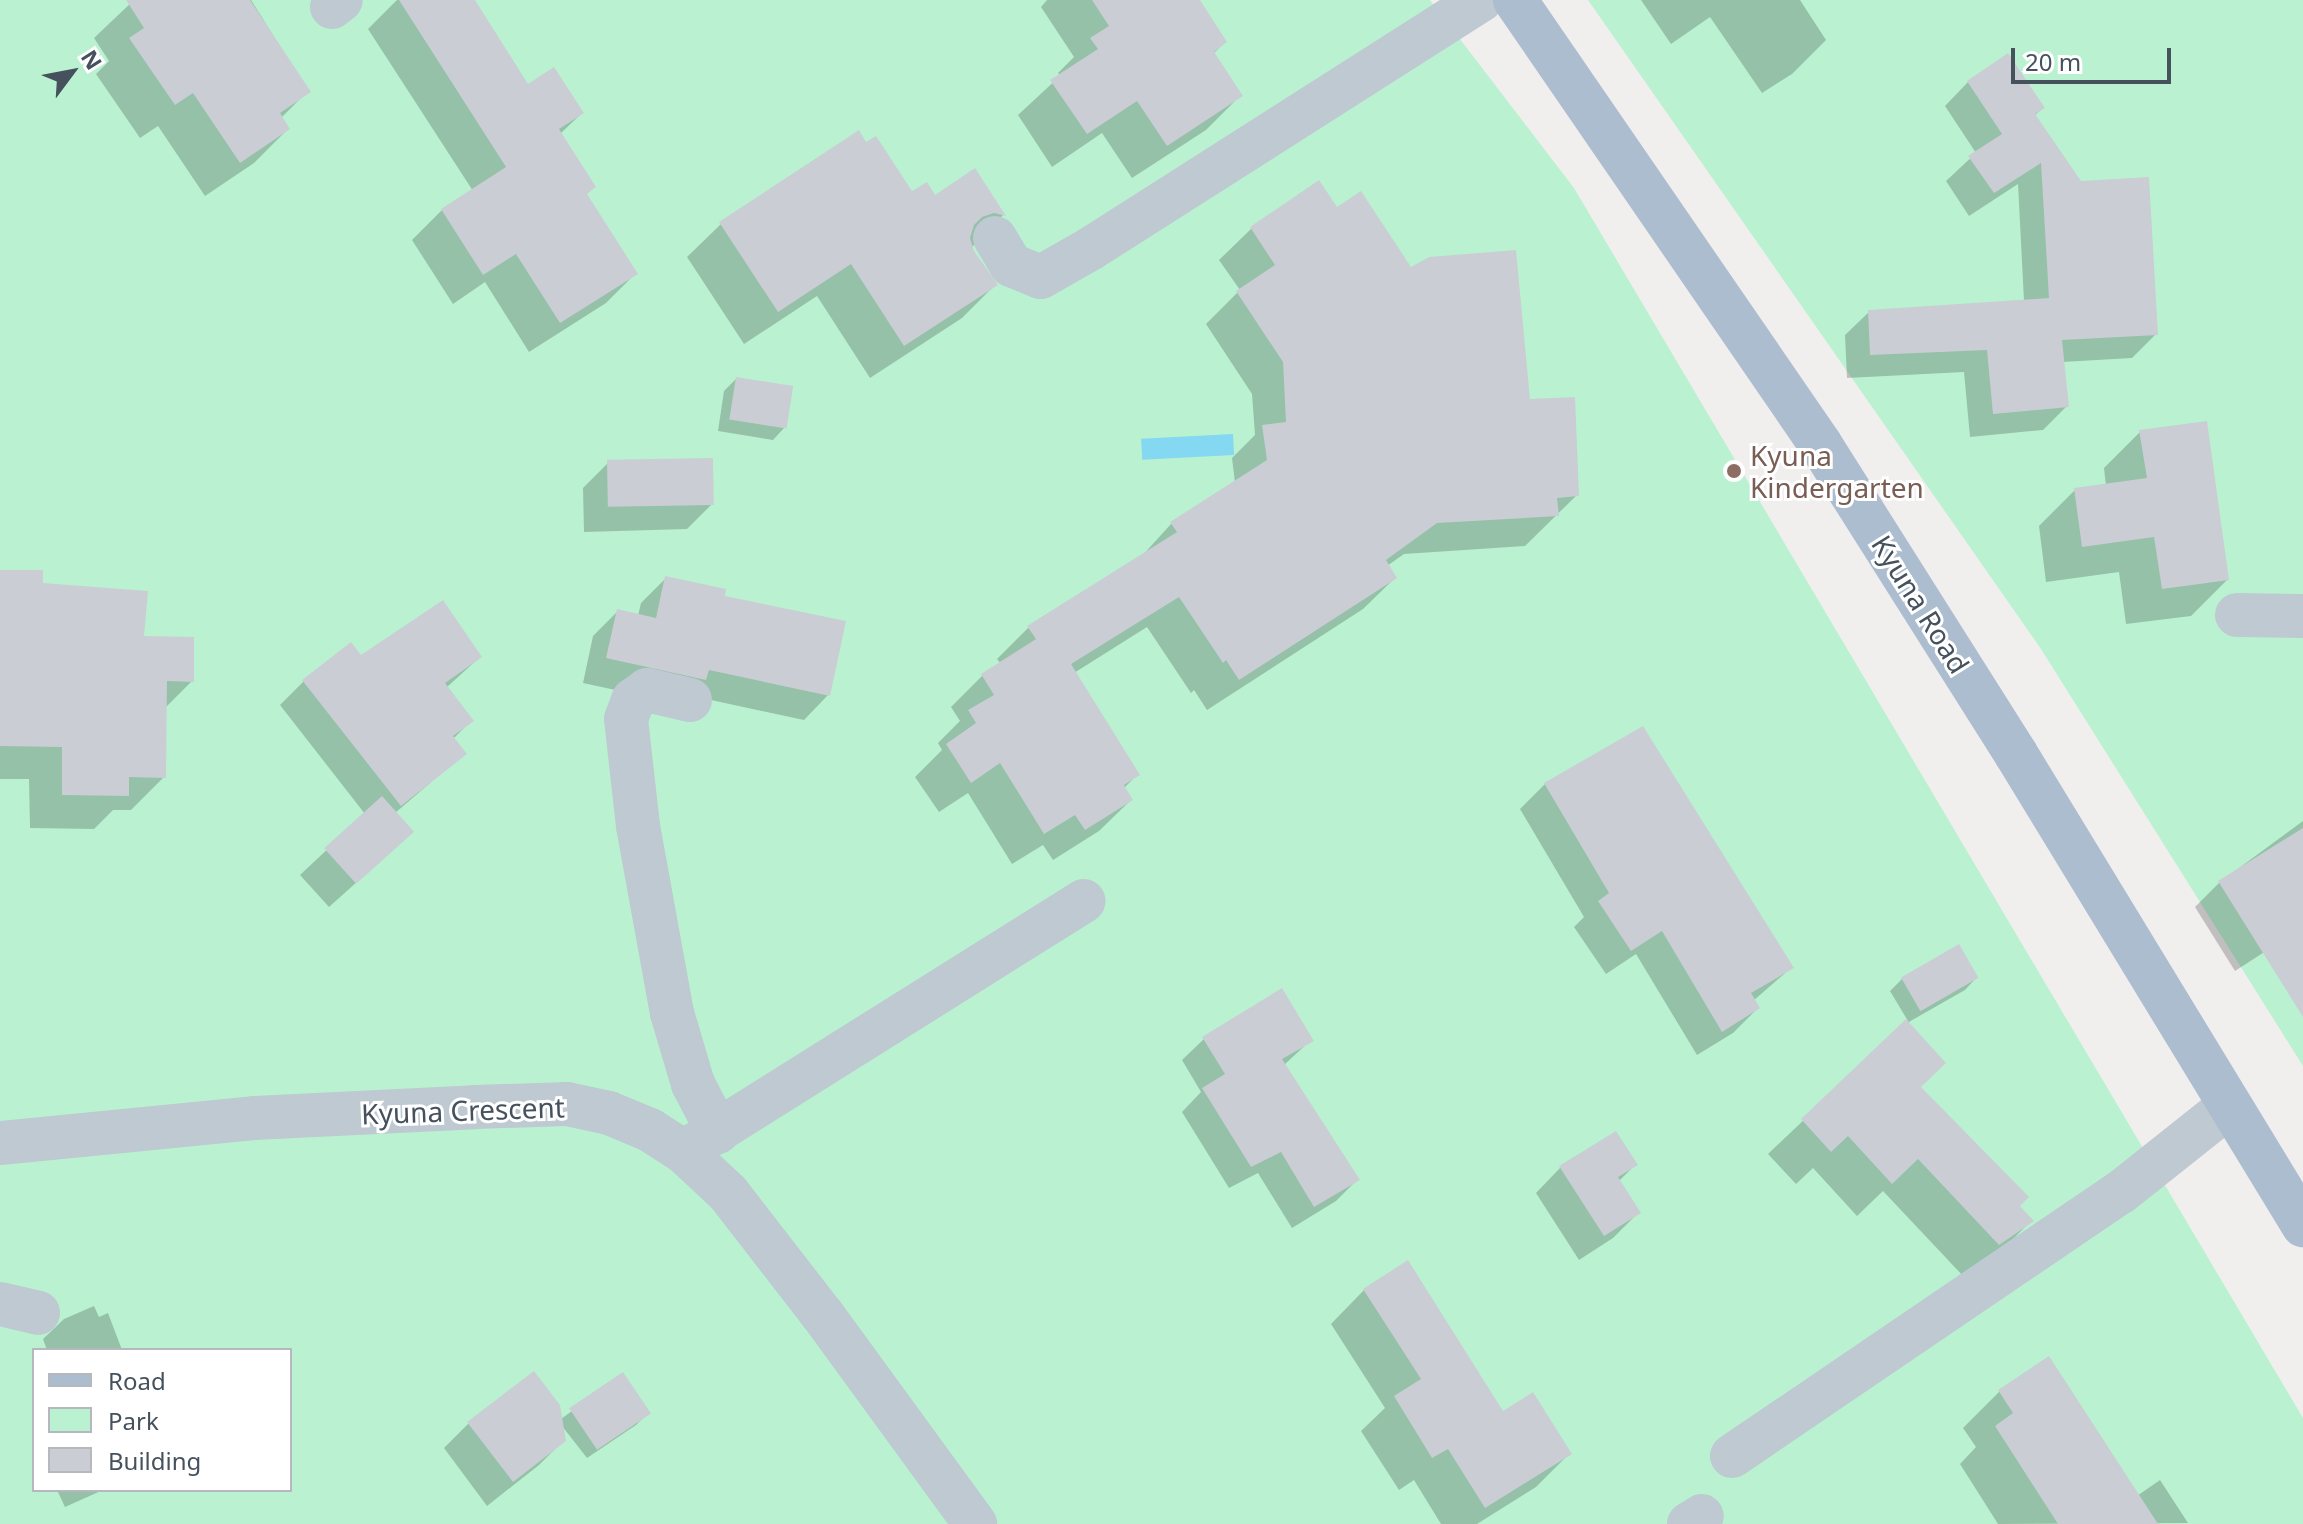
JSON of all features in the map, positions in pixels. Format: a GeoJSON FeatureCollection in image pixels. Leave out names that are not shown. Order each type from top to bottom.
{"type":"FeatureCollection","features":[{"type":"Feature","properties":{"kind":"main road","name":"Kyuna Road"},"geometry":{"type":"LineString","coordinates":[[1515,0],[1820,444],[2016,754],[2228,1107],[2303,1225]]}},
{"type":"Feature","properties":{"kind":"street"},"geometry":{"type":"LineString","coordinates":[[995,238],[1011,265],[1041,277],[1090,249],[1481,0]]}},
{"type":"Feature","properties":{"kind":"street"},"geometry":{"type":"LineString","coordinates":[[2237,615],[2303,616]]}},
{"type":"Feature","properties":{"kind":"street"},"geometry":{"type":"LineString","coordinates":[[690,700],[647,690],[633,700],[626,719],[638,826],[672,1013],[693,1084],[701,1142],[1084,901]]}},
{"type":"Feature","properties":{"kind":"street","name":"Kyuna Crescent"},"geometry":{"type":"LineString","coordinates":[[0,1143],[254,1118],[567,1104],[609,1113],[650,1130],[701,1142],[728,1193],[822,1314],[975,1524]]}},
{"type":"Feature","properties":{"kind":"street"},"geometry":{"type":"LineString","coordinates":[[1732,1456],[2121,1192],[2228,1107]]}},
{"type":"Feature","properties":{"kind":"green space"},"geometry":{"type":"Polygon","coordinates":[[[0,0],[1430,0],[1574,188],[2303,1418],[2303,1524],[0,1524],[0,0]]]}},
{"type":"Feature","properties":{"kind":"green space"},"geometry":{"type":"Polygon","coordinates":[[[1588,0],[2303,0],[2303,1066],[2041,649],[1588,0]]]}},
{"type":"Feature","properties":{"kind":"water"},"geometry":{"type":"Polygon","coordinates":[[[1233,434],[1234,455],[1142,460],[1141,439],[1233,434]]]}},
{"type":"Feature","properties":{"kind":"building"},"geometry":{"type":"Polygon","coordinates":[[[126,0],[250,0],[311,92],[280,113],[290,129],[240,163],[193,93],[175,105],[129,38],[144,28],[126,0]]]}},
{"type":"Feature","properties":{"kind":"building"},"geometry":{"type":"Polygon","coordinates":[[[399,0],[475,0],[528,84],[554,67],[584,113],[559,129],[596,187],[587,194],[638,274],[560,323],[516,254],[483,275],[441,209],[506,167],[399,0]]]}},
{"type":"Feature","properties":{"kind":"building"},"geometry":{"type":"Polygon","coordinates":[[[1092,0],[1200,0],[1227,42],[1214,52],[1243,96],[1167,146],[1137,101],[1087,134],[1050,80],[1098,49],[1090,38],[1109,26],[1092,0]]]}},
{"type":"Feature","properties":{"kind":"building"},"geometry":{"type":"Polygon","coordinates":[[[2008,53],[2045,108],[2035,114],[2081,181],[2149,177],[2158,335],[2062,340],[2069,407],[1993,414],[1987,350],[1870,355],[1868,310],[2049,298],[2041,163],[1994,193],[1968,156],[2002,134],[1967,81],[2008,53]]]}},
{"type":"Feature","properties":{"kind":"building"},"geometry":{"type":"Polygon","coordinates":[[[859,130],[866,142],[876,136],[912,191],[927,182],[935,195],[975,168],[1006,216],[994,213],[982,217],[974,225],[970,238],[974,251],[998,285],[904,346],[851,264],[778,312],[719,222],[859,130]]]}},
{"type":"Feature","properties":{"kind":"building"},"geometry":{"type":"Polygon","coordinates":[[[1319,180],[1337,207],[1361,191],[1411,267],[1429,257],[1516,250],[1530,399],[1575,397],[1579,496],[1557,498],[1559,516],[1437,523],[1386,560],[1397,578],[1239,680],[1226,660],[1223,663],[1179,597],[1071,664],[1140,775],[1124,785],[1133,800],[1085,830],[1075,815],[1044,834],[1000,763],[971,783],[946,744],[976,723],[968,710],[994,695],[981,674],[1036,639],[1027,626],[1177,532],[1170,522],[1267,460],[1262,425],[1286,422],[1283,362],[1236,291],[1275,265],[1250,227],[1319,180]]]}},
{"type":"Feature","properties":{"kind":"building"},"geometry":{"type":"Polygon","coordinates":[[[736,377],[793,386],[787,429],[729,419],[736,377]]]}},
{"type":"Feature","properties":{"kind":"building"},"geometry":{"type":"Polygon","coordinates":[[[2207,421],[2229,580],[2162,589],[2154,537],[2082,547],[2074,488],[2147,478],[2139,430],[2207,421]]]}},
{"type":"Feature","properties":{"kind":"building"},"geometry":{"type":"Polygon","coordinates":[[[713,458],[714,505],[608,507],[607,460],[713,458]]]}},
{"type":"Feature","properties":{"kind":"building"},"geometry":{"type":"Polygon","coordinates":[[[0,570],[43,570],[43,583],[148,591],[144,636],[194,637],[194,682],[167,681],[166,778],[129,777],[129,796],[62,795],[62,747],[0,746],[0,570]]]}},
{"type":"Feature","properties":{"kind":"building"},"geometry":{"type":"Polygon","coordinates":[[[665,576],[726,589],[725,596],[846,621],[830,696],[709,670],[706,680],[606,658],[617,609],[656,618],[665,576]]]}},
{"type":"Feature","properties":{"kind":"building"},"geometry":{"type":"Polygon","coordinates":[[[443,600],[482,657],[445,683],[474,721],[453,736],[467,754],[401,806],[302,680],[351,642],[361,655],[443,600]]]}},
{"type":"Feature","properties":{"kind":"building"},"geometry":{"type":"Polygon","coordinates":[[[1643,726],[1794,968],[1751,993],[1760,1008],[1722,1032],[1662,931],[1631,951],[1598,901],[1609,893],[1544,783],[1643,726]]]}},
{"type":"Feature","properties":{"kind":"building"},"geometry":{"type":"Polygon","coordinates":[[[382,796],[414,832],[356,884],[324,848],[382,796]]]}},
{"type":"Feature","properties":{"kind":"building"},"geometry":{"type":"Polygon","coordinates":[[[2303,828],[2303,1017],[2218,881],[2303,828]]]}},
{"type":"Feature","properties":{"kind":"building"},"geometry":{"type":"Polygon","coordinates":[[[1959,944],[1978,978],[1920,1011],[1901,978],[1959,944]]]}},
{"type":"Feature","properties":{"kind":"building"},"geometry":{"type":"Polygon","coordinates":[[[1282,988],[1314,1041],[1282,1059],[1360,1180],[1314,1207],[1281,1152],[1251,1167],[1202,1088],[1225,1074],[1202,1037],[1282,988]]]}},
{"type":"Feature","properties":{"kind":"building"},"geometry":{"type":"Polygon","coordinates":[[[1906,1019],[1946,1063],[1921,1087],[2029,1197],[2020,1206],[2034,1221],[1999,1245],[1918,1159],[1892,1184],[1848,1136],[1831,1152],[1801,1119],[1906,1019]]]}},
{"type":"Feature","properties":{"kind":"building"},"geometry":{"type":"Polygon","coordinates":[[[1616,1131],[1638,1165],[1618,1177],[1641,1213],[1604,1236],[1559,1166],[1616,1131]]]}},
{"type":"Feature","properties":{"kind":"building"},"geometry":{"type":"Polygon","coordinates":[[[1408,1260],[1503,1411],[1533,1392],[1572,1454],[1485,1508],[1448,1449],[1432,1458],[1394,1396],[1421,1379],[1363,1289],[1408,1260]]]}},
{"type":"Feature","properties":{"kind":"building"},"geometry":{"type":"Polygon","coordinates":[[[2049,1356],[2158,1524],[2058,1524],[1995,1426],[2013,1413],[1998,1390],[2049,1356]]]}},
{"type":"Feature","properties":{"kind":"building"},"geometry":{"type":"Polygon","coordinates":[[[534,1371],[560,1405],[566,1441],[513,1482],[467,1422],[534,1371]]]}},
{"type":"Feature","properties":{"kind":"building"},"geometry":{"type":"Polygon","coordinates":[[[623,1372],[651,1413],[597,1450],[569,1408],[623,1372]]]}},
{"type":"Feature","properties":{"kind":"place","name":"Kyuna Kindergarten"},"geometry":{"type":"Point","coordinates":[1734,471]}}]}
